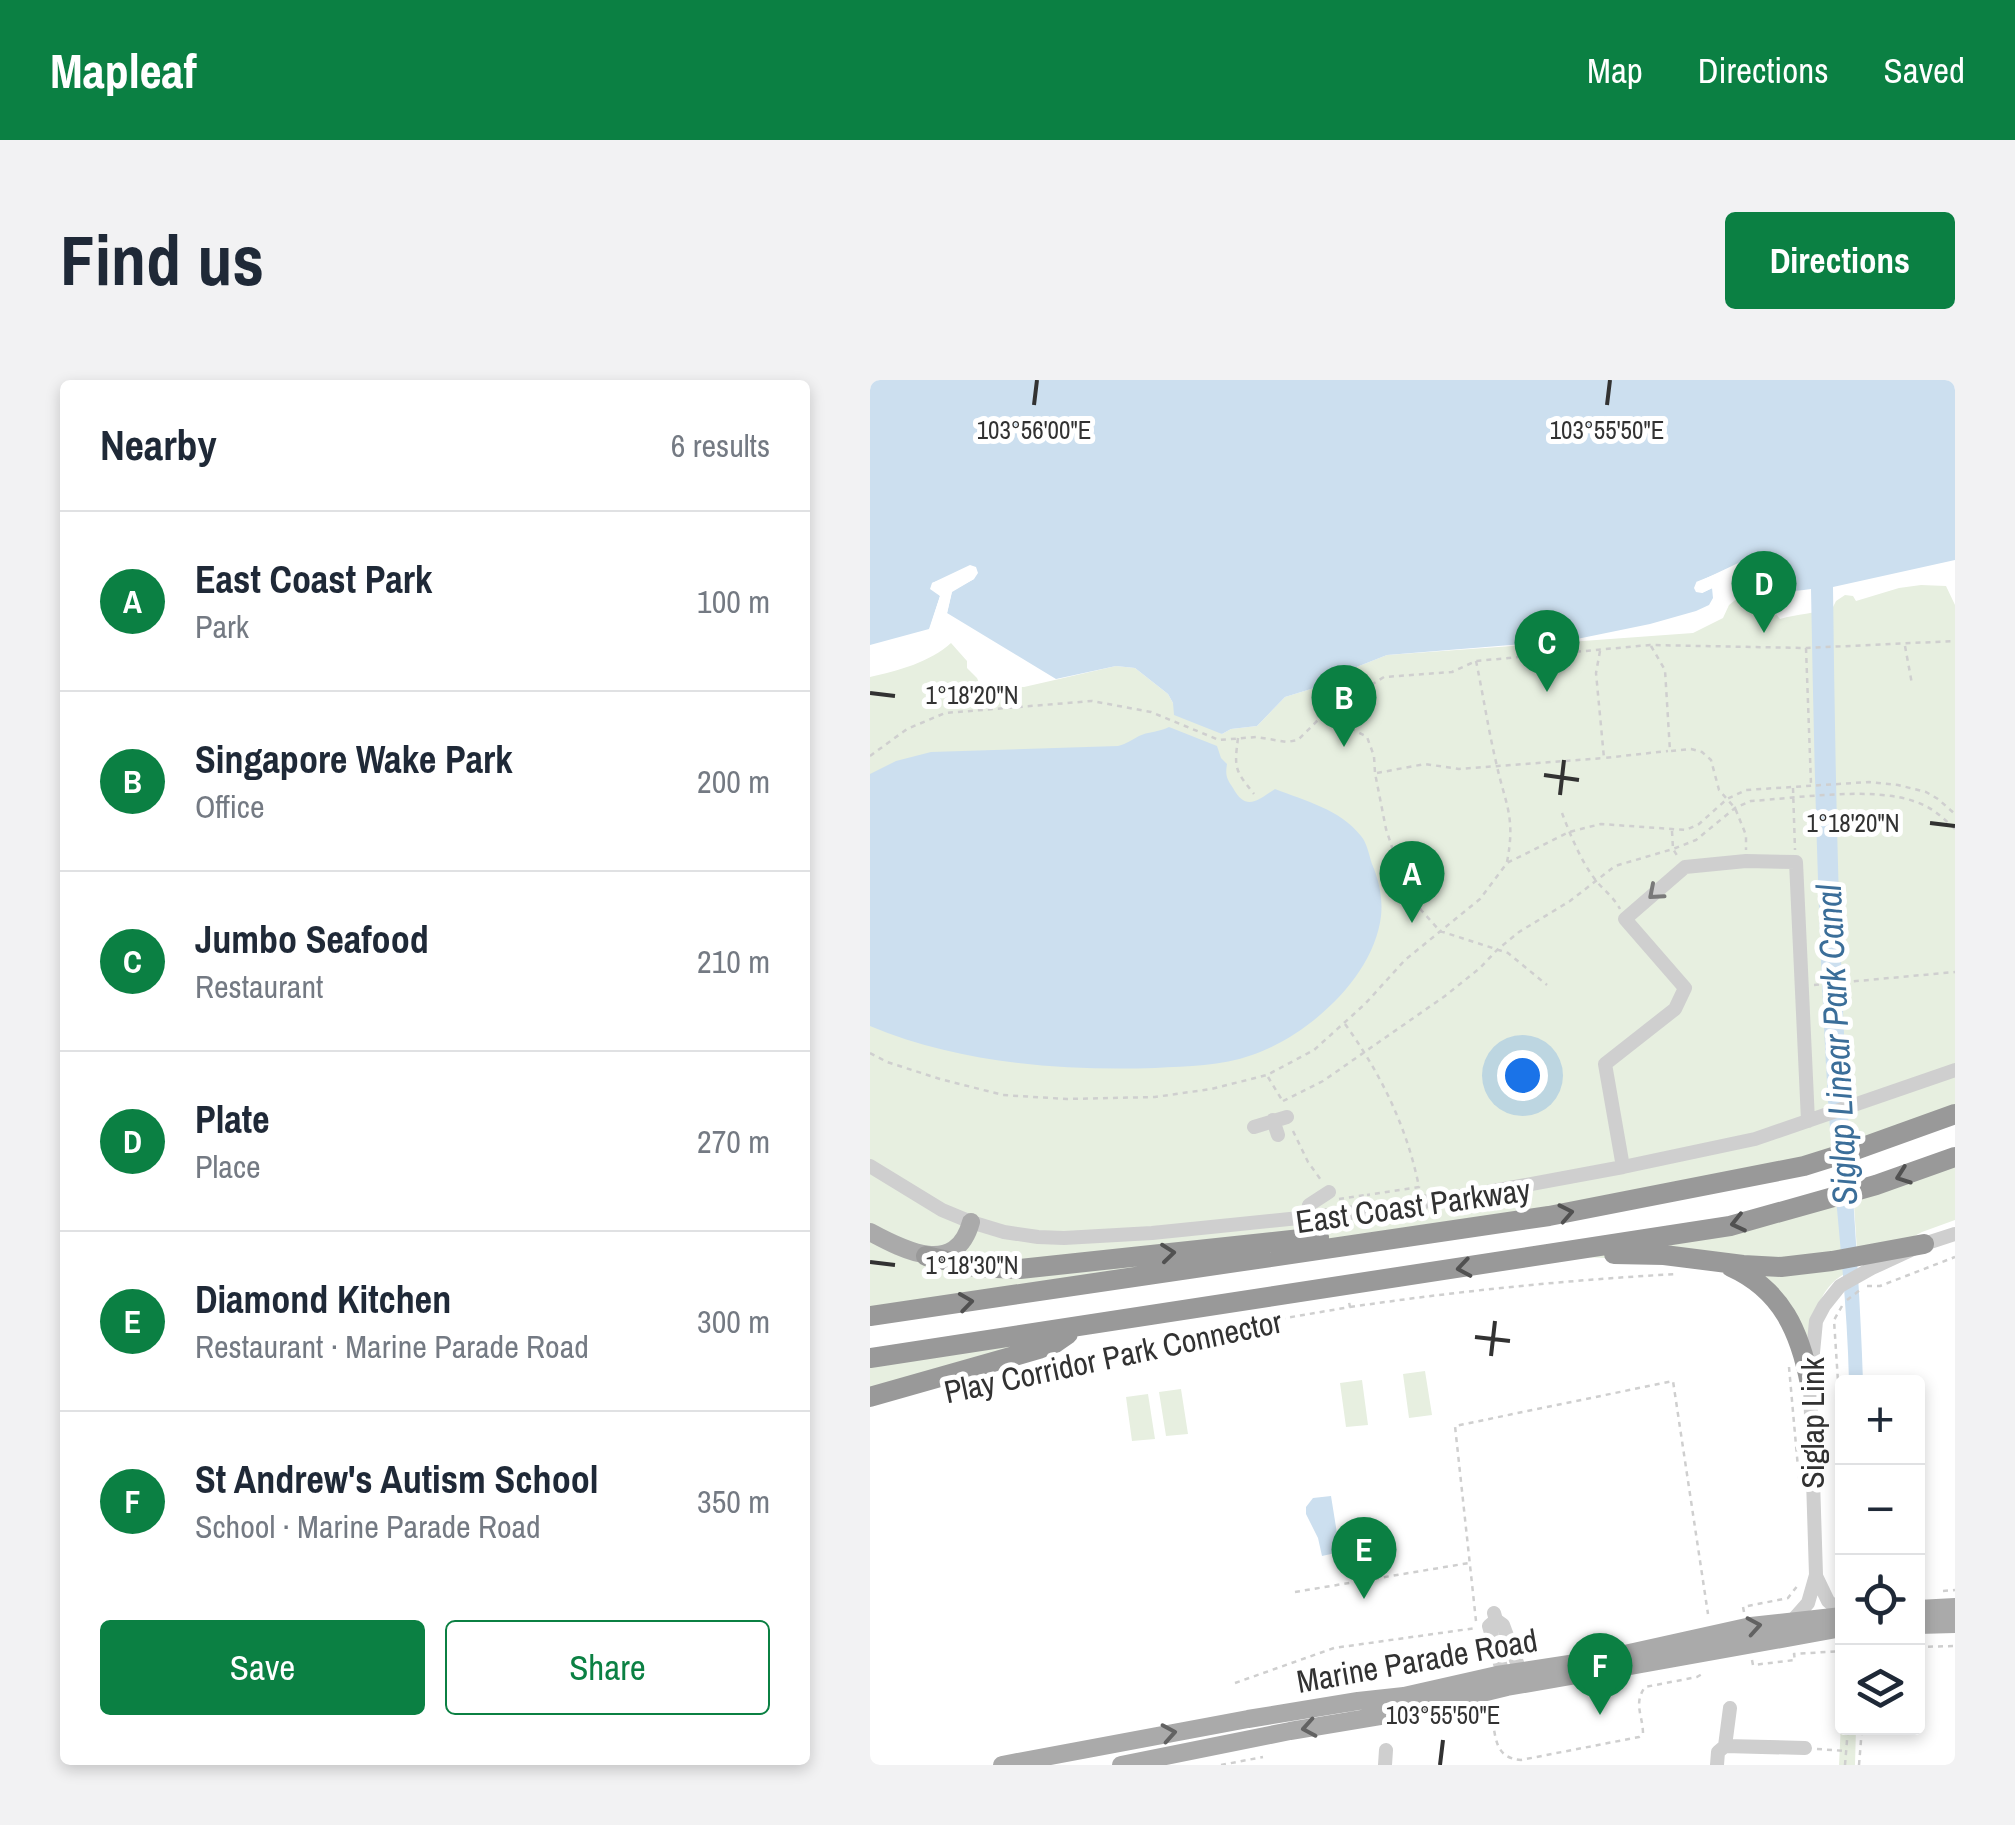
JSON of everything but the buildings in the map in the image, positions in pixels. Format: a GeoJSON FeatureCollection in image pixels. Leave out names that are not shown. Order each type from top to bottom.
{"type":"FeatureCollection","features":[{"type":"Feature","properties":{"kind":"highway","name":"East Coast Parkway"},"geometry":{"type":"LineString","coordinates":[[870,1316],[1568,1212],[1804,1166],[1955,1114]]}},
{"type":"Feature","properties":{"kind":"highway","name":"East Coast Parkway"},"geometry":{"type":"LineString","coordinates":[[870,1358],[1730,1226],[1842,1196],[1955,1157]]}},
{"type":"Feature","properties":{"kind":"highway"},"geometry":{"type":"LineString","coordinates":[[926,1256],[975,1267],[1020,1269],[1352,1234],[1470,1228]]}},
{"type":"Feature","properties":{"kind":"highway"},"geometry":{"type":"LineString","coordinates":[[1560,1253],[1664,1255],[1764,1267],[1869,1262],[1924,1244]]}},
{"type":"Feature","properties":{"kind":"highway"},"geometry":{"type":"LineString","coordinates":[[1720,1262],[1758,1283],[1787,1313],[1810,1384]]}},
{"type":"Feature","properties":{"kind":"highway"},"geometry":{"type":"LineString","coordinates":[[870,1396],[1039,1349],[1078,1328]]}},
{"type":"Feature","properties":{"kind":"main road"},"geometry":{"type":"LineString","coordinates":[[870,1232],[926,1256],[956,1249],[971,1222]]}},
{"type":"Feature","properties":{"kind":"main road"},"geometry":{"type":"LineString","coordinates":[[1925,1609],[1955,1607]]}},
{"type":"Feature","properties":{"kind":"main road","name":"Marine Parade Road"},"geometry":{"type":"LineString","coordinates":[[1122,1765],[1404,1712],[1514,1679],[1736,1629],[1835,1615]]}},
{"type":"Feature","properties":{"kind":"main road"},"geometry":{"type":"LineString","coordinates":[[1925,1626],[1955,1624]]}},
{"type":"Feature","properties":{"kind":"main road","name":"Marine Parade Road"},"geometry":{"type":"LineString","coordinates":[[1002,1765],[1062,1758],[1358,1701],[1656,1663],[1835,1629]]}},
{"type":"Feature","properties":{"kind":"street"},"geometry":{"type":"LineString","coordinates":[[1623,1167],[1606,1064],[1675,1009],[1685,988],[1625,920],[1686,867],[1746,861],[1796,862],[1808,1120]]}},
{"type":"Feature","properties":{"kind":"street"},"geometry":{"type":"LineString","coordinates":[[870,1166],[923,1200],[971,1222],[1021,1235],[1064,1238],[1306,1219],[1488,1192],[1754,1139],[1955,1070]]}},
{"type":"Feature","properties":{"kind":"street"},"geometry":{"type":"LineString","coordinates":[[1254,1126],[1280,1118],[1278,1135]]}},
{"type":"Feature","properties":{"kind":"street"},"geometry":{"type":"LineString","coordinates":[[1477,1176],[1488,1192]]}},
{"type":"Feature","properties":{"kind":"street"},"geometry":{"type":"LineString","coordinates":[[1306,1219],[1309,1205],[1330,1192]]}},
{"type":"Feature","properties":{"kind":"street"},"geometry":{"type":"LineString","coordinates":[[1924,1244],[1955,1234]]}},
{"type":"Feature","properties":{"kind":"street"},"geometry":{"type":"LineString","coordinates":[[1842,1294],[1869,1262]]}},
{"type":"Feature","properties":{"kind":"street","name":"Siglap Link"},"geometry":{"type":"LineString","coordinates":[[1793,1620],[1808,1603],[1810,1384],[1816,1321],[1842,1294]]}},
{"type":"Feature","properties":{"kind":"street"},"geometry":{"type":"LineString","coordinates":[[1808,1578],[1835,1608]]}},
{"type":"Feature","properties":{"kind":"street"},"geometry":{"type":"LineString","coordinates":[[1495,1616],[1502,1625],[1514,1679]]}},
{"type":"Feature","properties":{"kind":"street"},"geometry":{"type":"LineString","coordinates":[[1726,1746],[1730,1708]]}},
{"type":"Feature","properties":{"kind":"street"},"geometry":{"type":"LineString","coordinates":[[1717,1765],[1718,1752],[1726,1746],[1805,1748]]}},
{"type":"Feature","properties":{"kind":"path"},"geometry":{"type":"LineString","coordinates":[[870,756],[907,729],[945,713],[1092,701],[1151,712],[1220,740],[1238,736],[1287,742],[1298,740],[1324,714],[1384,678],[1452,672],[1476,661],[1650,645],[1808,648],[1955,641]]}},
{"type":"Feature","properties":{"kind":"path"},"geometry":{"type":"LineString","coordinates":[[1650,645],[1664,670],[1670,751]]}},
{"type":"Feature","properties":{"kind":"path"},"geometry":{"type":"LineString","coordinates":[[1905,645],[1912,684]]}},
{"type":"Feature","properties":{"kind":"path"},"geometry":{"type":"LineString","coordinates":[[1808,648],[1812,785]]}},
{"type":"Feature","properties":{"kind":"path"},"geometry":{"type":"LineString","coordinates":[[1600,651],[1596,672],[1604,758]]}},
{"type":"Feature","properties":{"kind":"path"},"geometry":{"type":"LineString","coordinates":[[870,1054],[1003,1095],[1067,1099],[1155,1097],[1211,1089],[1267,1075],[1314,1050],[1404,960],[1480,900],[1506,864],[1512,825],[1509,804],[1496,765],[1476,661]]}},
{"type":"Feature","properties":{"kind":"path"},"geometry":{"type":"LineString","coordinates":[[1324,714],[1368,737],[1386,829],[1400,871],[1420,910],[1440,931],[1508,953],[1547,985]]}},
{"type":"Feature","properties":{"kind":"path"},"geometry":{"type":"LineString","coordinates":[[1238,736],[1236,772],[1254,794]]}},
{"type":"Feature","properties":{"kind":"path"},"geometry":{"type":"LineString","coordinates":[[1375,773],[1425,764],[1459,769],[1692,749],[1711,760],[1720,790],[1734,808],[1746,835],[1746,861]]}},
{"type":"Feature","properties":{"kind":"path"},"geometry":{"type":"LineString","coordinates":[[1506,864],[1569,832],[1600,824],[1693,828],[1727,799],[1746,790],[1869,782],[1913,788],[1938,799],[1955,815],[1946,821]]}},
{"type":"Feature","properties":{"kind":"path"},"geometry":{"type":"LineString","coordinates":[[1793,786],[1796,862]]}},
{"type":"Feature","properties":{"kind":"path"},"geometry":{"type":"LineString","coordinates":[[1282,1102],[1312,1088],[1444,996],[1520,932],[1570,901],[1615,866],[1696,840],[1734,808],[1751,800],[1882,794],[1926,806],[1955,829]]}},
{"type":"Feature","properties":{"kind":"path"},"geometry":{"type":"LineString","coordinates":[[1562,812],[1596,881],[1615,900],[1625,920]]}},
{"type":"Feature","properties":{"kind":"path"},"geometry":{"type":"LineString","coordinates":[[1672,830],[1673,850],[1686,867]]}},
{"type":"Feature","properties":{"kind":"path"},"geometry":{"type":"LineString","coordinates":[[1820,985],[1955,972]]}},
{"type":"Feature","properties":{"kind":"path"},"geometry":{"type":"LineString","coordinates":[[1267,1075],[1282,1102],[1280,1118],[1335,1200],[1420,1186],[1394,1105],[1364,1050],[1344,1024]]}},
{"type":"Feature","properties":{"kind":"path"},"geometry":{"type":"LineString","coordinates":[[1367,1195],[1368,1201]]}},
{"type":"Feature","properties":{"kind":"path"},"geometry":{"type":"LineString","coordinates":[[1838,1375],[1834,1320],[1842,1294],[1880,1286],[1955,1257]]}},
{"type":"Feature","properties":{"kind":"path","name":"Play Corridor Park Connector"},"geometry":{"type":"LineString","coordinates":[[1013,1374],[1186,1335],[1448,1292],[1683,1273]]}},
{"type":"Feature","properties":{"kind":"path"},"geometry":{"type":"LineString","coordinates":[[1349,1300],[1350,1307]]}},
{"type":"Feature","properties":{"kind":"path"},"geometry":{"type":"LineString","coordinates":[[1787,1351],[1800,1486]]}},
{"type":"Feature","properties":{"kind":"path"},"geometry":{"type":"LineString","coordinates":[[1234,1683],[1334,1648],[1477,1628],[1456,1426],[1673,1381],[1708,1614]]}},
{"type":"Feature","properties":{"kind":"path"},"geometry":{"type":"LineString","coordinates":[[1295,1592],[1470,1563]]}},
{"type":"Feature","properties":{"kind":"path"},"geometry":{"type":"LineString","coordinates":[[1743,1607],[1788,1598],[1808,1578]]}},
{"type":"Feature","properties":{"kind":"path"},"geometry":{"type":"LineString","coordinates":[[1943,1591],[1955,1590]]}},
{"type":"Feature","properties":{"kind":"path"},"geometry":{"type":"LineString","coordinates":[[1925,1648],[1955,1646]]}},
{"type":"Feature","properties":{"kind":"path"},"geometry":{"type":"LineString","coordinates":[[1753,1665],[1795,1660],[1794,1654],[1835,1651]]}},
{"type":"Feature","properties":{"kind":"path"},"geometry":{"type":"LineString","coordinates":[[1491,1712],[1499,1750],[1509,1758],[1521,1760],[1639,1737],[1643,1728],[1638,1701],[1645,1687],[1702,1674]]}},
{"type":"Feature","properties":{"kind":"path"},"geometry":{"type":"LineString","coordinates":[[1845,1765],[1847,1735]]}},
{"type":"Feature","properties":{"kind":"path"},"geometry":{"type":"LineString","coordinates":[[1859,1765],[1861,1735]]}},
{"type":"Feature","properties":{"kind":"path"},"geometry":{"type":"LineString","coordinates":[[1805,1748],[1846,1751]]}},
{"type":"Feature","properties":{"kind":"path"},"geometry":{"type":"LineString","coordinates":[[1220,1765],[1262,1757]]}},
{"type":"Feature","properties":{"kind":"green space"},"geometry":{"type":"Polygon","coordinates":[[[1921,585],[1946,586],[1955,605],[1955,1112],[1804,1166],[870,1316],[870,677],[924,661],[951,643],[980,685],[1024,687],[1116,666],[1135,668],[1168,694],[1173,703],[1222,734],[1257,726],[1285,697],[1324,685],[1387,655],[1693,633],[1723,618],[1729,605],[1739,597],[1780,619],[1833,607],[1845,595],[1856,601],[1921,585]]]}},
{"type":"Feature","properties":{"kind":"green space"},"geometry":{"type":"Polygon","coordinates":[[[1955,1154],[1955,1220],[1922,1232],[1858,1266],[1853,1190],[1955,1154]]]}},
{"type":"Feature","properties":{"kind":"green space"},"geometry":{"type":"Polygon","coordinates":[[[1837,1196],[1844,1274],[1824,1295],[1809,1340],[1794,1344],[1755,1285],[1697,1262],[1559,1256],[1837,1196]]]}},
{"type":"Feature","properties":{"kind":"green space"},"geometry":{"type":"Polygon","coordinates":[[[1077,1328],[870,1396],[870,1358],[1077,1328]]]}},
{"type":"Feature","properties":{"kind":"green space"},"geometry":{"type":"Polygon","coordinates":[[[1425,1371],[1432,1415],[1409,1418],[1403,1374],[1425,1371]]]}},
{"type":"Feature","properties":{"kind":"green space"},"geometry":{"type":"Polygon","coordinates":[[[1362,1380],[1368,1425],[1346,1427],[1340,1383],[1362,1380]]]}},
{"type":"Feature","properties":{"kind":"green space"},"geometry":{"type":"Polygon","coordinates":[[[1181,1389],[1188,1434],[1166,1436],[1159,1392],[1181,1389]]]}},
{"type":"Feature","properties":{"kind":"green space"},"geometry":{"type":"Polygon","coordinates":[[[1148,1394],[1155,1439],[1132,1441],[1126,1397],[1148,1394]]]}},
{"type":"Feature","properties":{"kind":"green space"},"geometry":{"type":"Polygon","coordinates":[[[1840,1735],[1856,1735],[1855,1765],[1839,1765],[1840,1735]]]}},
{"type":"Feature","properties":{"kind":"water","name":"Siglap Linear Park Canal"},"geometry":{"type":"Polygon","coordinates":[[[870,380],[1955,380],[1955,560],[1833,587],[1841,968],[1863,1375],[1849,1375],[1828,1101],[1811,589],[1775,591],[1759,586],[1746,573],[1756,568],[1756,558],[1696,582],[1702,593],[1712,588],[1713,598],[1709,605],[1696,611],[1572,640],[1387,655],[1324,685],[1285,697],[1257,726],[1222,734],[1174,715],[1168,694],[1135,668],[1116,666],[1056,679],[947,613],[952,591],[974,579],[976,567],[932,583],[940,596],[929,629],[870,645],[870,380]]]}},
{"type":"Feature","properties":{"kind":"water"},"geometry":{"type":"Polygon","coordinates":[[[1169,727],[1217,746],[1227,764],[1228,780],[1243,800],[1252,802],[1275,789],[1332,812],[1363,839],[1378,883],[1381,916],[1366,961],[1335,1001],[1295,1034],[1252,1055],[1216,1063],[1155,1068],[1010,1062],[938,1049],[870,1026],[870,774],[896,761],[931,752],[1118,746],[1169,727]]]}},
{"type":"Feature","properties":{"kind":"water"},"geometry":{"type":"Polygon","coordinates":[[[1331,1496],[1340,1552],[1322,1556],[1306,1507],[1313,1498],[1331,1496]]]}},
{"type":"Feature","properties":{"kind":"pier"},"geometry":{"type":"Polygon","coordinates":[[[1751,557],[1757,558],[1756,568],[1742,575],[1751,562],[1700,588],[1712,583],[1717,586],[1696,592],[1696,583],[1751,557]]]}},
{"type":"Feature","properties":{"kind":"pier"},"geometry":{"type":"Polygon","coordinates":[[[970,565],[978,573],[952,592],[946,618],[942,612],[948,589],[972,571],[936,587],[945,596],[933,631],[928,634],[940,596],[930,589],[932,583],[970,565]]]}},
{"type":"Feature","properties":{"kind":"place","name":"Plate"},"geometry":{"type":"Point","coordinates":[1764,633]}},
{"type":"Feature","properties":{"kind":"place","name":"Jumbo Seafood"},"geometry":{"type":"Point","coordinates":[1547,692]}},
{"type":"Feature","properties":{"kind":"place","name":"Singapore Wake Park"},"geometry":{"type":"Point","coordinates":[1344,747]}},
{"type":"Feature","properties":{"kind":"place","name":"East Coast Park"},"geometry":{"type":"Point","coordinates":[1412,923]}},
{"type":"Feature","properties":{"kind":"place","name":"Diamond Kitchen"},"geometry":{"type":"Point","coordinates":[1364,1599]}},
{"type":"Feature","properties":{"kind":"place","name":"St Andrew's Autism School"},"geometry":{"type":"Point","coordinates":[1600,1715]}}]}
